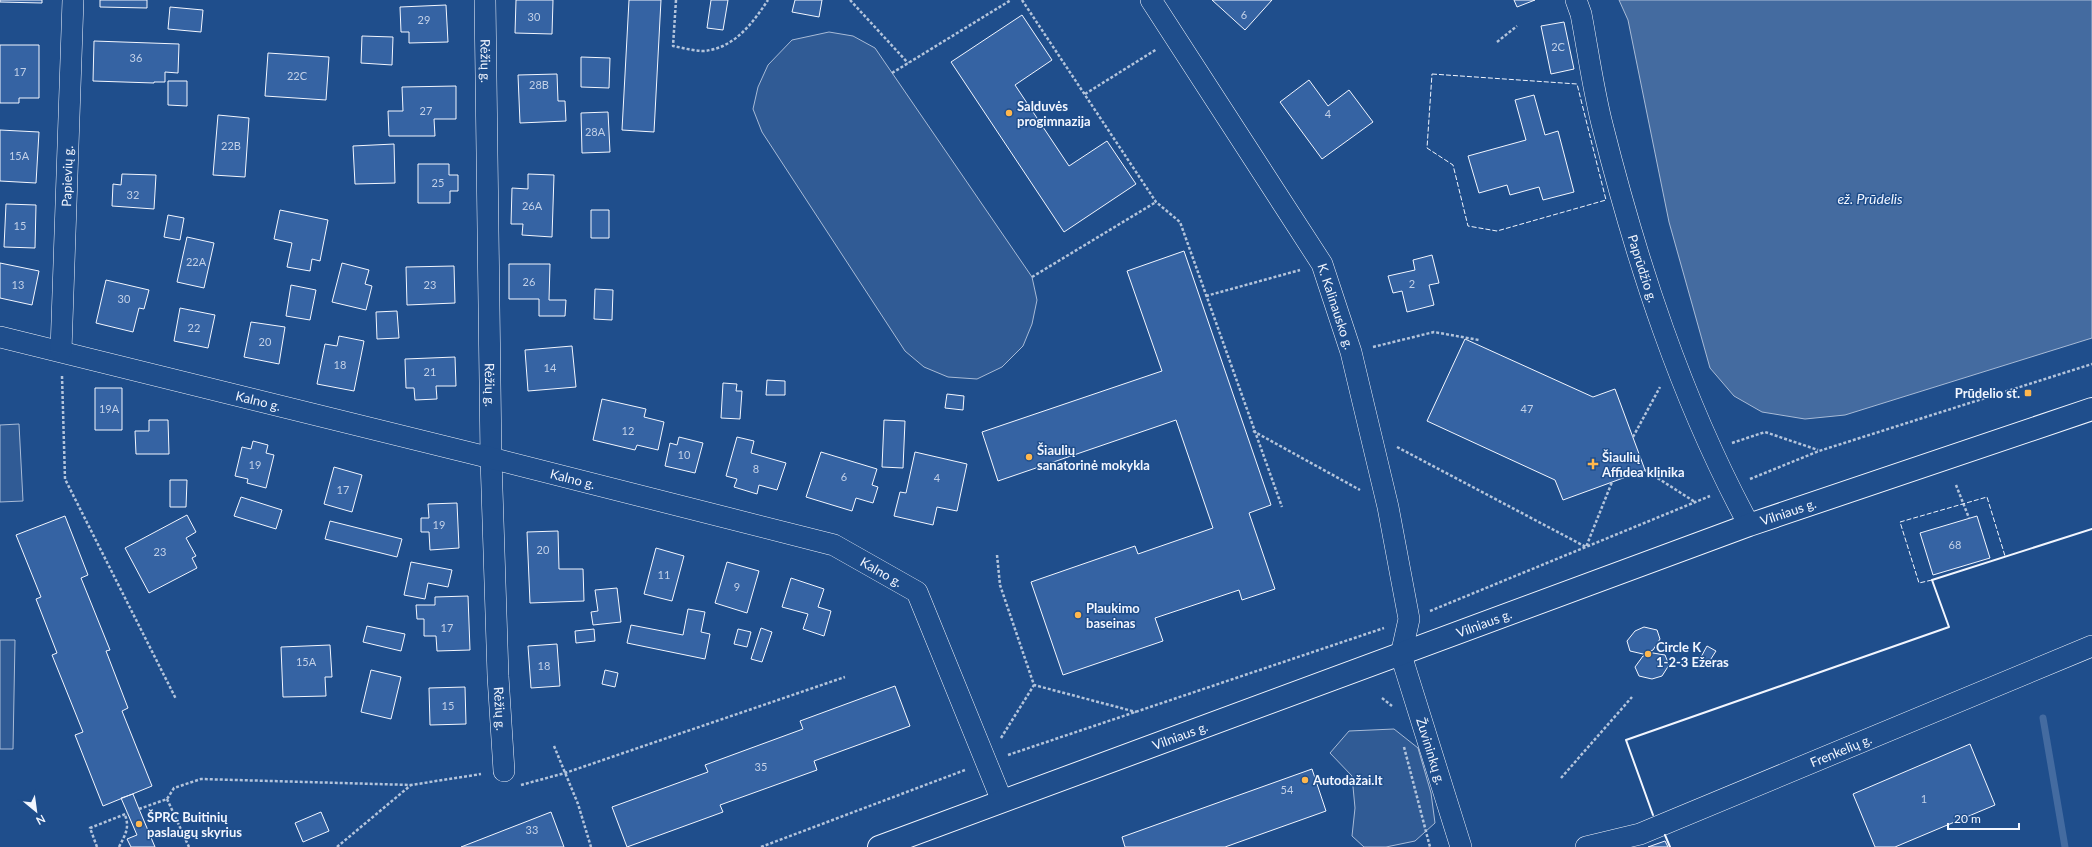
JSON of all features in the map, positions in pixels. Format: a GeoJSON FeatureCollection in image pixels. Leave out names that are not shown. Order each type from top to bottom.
{"type":"FeatureCollection","features":[{"type":"Feature","properties":{"kind":"highway","name":"Vilniaus g."},"geometry":{"type":"LineString","coordinates":[[879,847],[1749,525],[2092,409]]}},
{"type":"Feature","properties":{"kind":"street","name":"Papievių g."},"geometry":{"type":"LineString","coordinates":[[61,351],[73,0]]}},
{"type":"Feature","properties":{"kind":"street","name":"Rėžių g."},"geometry":{"type":"LineString","coordinates":[[485,0],[491,458],[498,676],[504,771]]}},
{"type":"Feature","properties":{"kind":"street","name":"K. Kalinausko g."},"geometry":{"type":"LineString","coordinates":[[1151,0],[1322,264],[1351,352],[1372,434],[1388,506],[1409,619],[1401,655]]}},
{"type":"Feature","properties":{"kind":"street","name":"Paprūdžio g."},"geometry":{"type":"LineString","coordinates":[[1576,0],[1581,14],[1602,123],[1632,236],[1674,360],[1711,450],[1749,525]]}},
{"type":"Feature","properties":{"kind":"street","name":"Kalno g."},"geometry":{"type":"LineString","coordinates":[[0,337],[491,458],[834,545],[917,592],[1002,801]]}},
{"type":"Feature","properties":{"kind":"street","name":"Frenkelių g."},"geometry":{"type":"LineString","coordinates":[[1586,847],[1640,834],[2092,646]]}},
{"type":"Feature","properties":{"kind":"street","name":"Žuvininkų g."},"geometry":{"type":"LineString","coordinates":[[1401,655],[1462,847]]}},
{"type":"Feature","properties":{"kind":"path"},"geometry":{"type":"LineString","coordinates":[[676,0],[673,46],[709,51],[726,44],[751,25],[768,0]]}},
{"type":"Feature","properties":{"kind":"path"},"geometry":{"type":"LineString","coordinates":[[850,0],[908,63]]}},
{"type":"Feature","properties":{"kind":"path"},"geometry":{"type":"LineString","coordinates":[[892,73],[1011,0]]}},
{"type":"Feature","properties":{"kind":"path"},"geometry":{"type":"LineString","coordinates":[[1022,0],[1156,202],[1180,222],[1253,431],[1282,507]]}},
{"type":"Feature","properties":{"kind":"path"},"geometry":{"type":"LineString","coordinates":[[1497,42],[1517,26]]}},
{"type":"Feature","properties":{"kind":"path"},"geometry":{"type":"LineString","coordinates":[[1085,94],[1146,56]]}},
{"type":"Feature","properties":{"kind":"path"},"geometry":{"type":"LineString","coordinates":[[1032,277],[1156,202]]}},
{"type":"Feature","properties":{"kind":"path"},"geometry":{"type":"LineString","coordinates":[[1206,296],[1322,264]]}},
{"type":"Feature","properties":{"kind":"path"},"geometry":{"type":"LineString","coordinates":[[1351,352],[1434,332],[1479,340]]}},
{"type":"Feature","properties":{"kind":"path"},"geometry":{"type":"LineString","coordinates":[[61,351],[66,479],[176,699]]}},
{"type":"Feature","properties":{"kind":"path"},"geometry":{"type":"LineString","coordinates":[[1633,437],[1674,360]]}},
{"type":"Feature","properties":{"kind":"path"},"geometry":{"type":"LineString","coordinates":[[1253,431],[1388,506]]}},
{"type":"Feature","properties":{"kind":"path"},"geometry":{"type":"LineString","coordinates":[[1711,450],[1765,432],[1819,451]]}},
{"type":"Feature","properties":{"kind":"path"},"geometry":{"type":"LineString","coordinates":[[1372,434],[1586,547],[1612,482]]}},
{"type":"Feature","properties":{"kind":"path"},"geometry":{"type":"LineString","coordinates":[[1645,470],[1695,502]]}},
{"type":"Feature","properties":{"kind":"path"},"geometry":{"type":"LineString","coordinates":[[1956,485],[1969,518]]}},
{"type":"Feature","properties":{"kind":"path"},"geometry":{"type":"LineString","coordinates":[[997,555],[1000,585],[1034,685],[1018,712]]}},
{"type":"Feature","properties":{"kind":"path"},"geometry":{"type":"LineString","coordinates":[[520,786],[565,773],[845,677]]}},
{"type":"Feature","properties":{"kind":"path"},"geometry":{"type":"LineString","coordinates":[[1034,685],[1136,712]]}},
{"type":"Feature","properties":{"kind":"path"},"geometry":{"type":"LineString","coordinates":[[1561,778],[1632,697]]}},
{"type":"Feature","properties":{"kind":"path"},"geometry":{"type":"LineString","coordinates":[[1382,698],[1394,707]]}},
{"type":"Feature","properties":{"kind":"path"},"geometry":{"type":"LineString","coordinates":[[1404,745],[1430,847]]}},
{"type":"Feature","properties":{"kind":"path"},"geometry":{"type":"LineString","coordinates":[[554,746],[578,804],[591,847]]}},
{"type":"Feature","properties":{"kind":"path"},"geometry":{"type":"LineString","coordinates":[[139,809],[167,799],[174,788],[201,779],[411,785],[504,771]]}},
{"type":"Feature","properties":{"kind":"path"},"geometry":{"type":"LineString","coordinates":[[337,847],[411,785]]}},
{"type":"Feature","properties":{"kind":"path"},"geometry":{"type":"LineString","coordinates":[[167,799],[189,847]]}},
{"type":"Feature","properties":{"kind":"path"},"geometry":{"type":"LineString","coordinates":[[97,847],[90,828],[127,814],[127,831],[119,847]]}},
{"type":"Feature","properties":{"kind":"shaded area"},"geometry":{"type":"Polygon","coordinates":[[[829,32],[853,36],[875,48],[1032,277],[1037,300],[1032,324],[1023,346],[1002,367],[977,379],[948,377],[924,367],[905,351],[762,132],[753,109],[758,87],[768,65],[792,40],[829,32]]]}},
{"type":"Feature","properties":{"kind":"shaded area"},"geometry":{"type":"Polygon","coordinates":[[[19,424],[23,501],[0,502],[0,425],[19,424]]]}},
{"type":"Feature","properties":{"kind":"shaded area"},"geometry":{"type":"Polygon","coordinates":[[[0,640],[15,640],[13,749],[0,749],[0,640]]]}},
{"type":"Feature","properties":{"kind":"shaded area"},"geometry":{"type":"Polygon","coordinates":[[[1394,729],[1418,748],[1431,793],[1435,823],[1415,841],[1386,847],[1364,847],[1352,836],[1355,808],[1352,776],[1330,753],[1349,731],[1394,729]]]}},
{"type":"Feature","properties":{"kind":"water","name":"ež. Prūdelis"},"geometry":{"type":"Polygon","coordinates":[[[1619,0],[2092,0],[2092,338],[1845,415],[1805,419],[1762,412],[1734,396],[1710,368],[1669,222],[1628,20],[1619,0]]]}},
{"type":"Feature","properties":{"kind":"building"},"geometry":{"type":"Polygon","coordinates":[[[0,0],[42,0],[42,3],[0,2],[0,0]]]}},
{"type":"Feature","properties":{"kind":"building"},"geometry":{"type":"Polygon","coordinates":[[[100,0],[147,0],[147,8],[100,7],[100,0]]]}},
{"type":"Feature","properties":{"kind":"building"},"geometry":{"type":"Polygon","coordinates":[[[516,0],[553,0],[552,34],[515,33],[516,0]]]}},
{"type":"Feature","properties":{"kind":"building"},"geometry":{"type":"Polygon","coordinates":[[[629,0],[661,0],[654,132],[622,130],[629,0]]]}},
{"type":"Feature","properties":{"kind":"building"},"geometry":{"type":"Polygon","coordinates":[[[711,0],[728,0],[723,30],[707,28],[711,0]]]}},
{"type":"Feature","properties":{"kind":"building"},"geometry":{"type":"Polygon","coordinates":[[[795,0],[822,0],[819,17],[792,12],[795,0]]]}},
{"type":"Feature","properties":{"kind":"building"},"geometry":{"type":"Polygon","coordinates":[[[1212,0],[1272,0],[1245,30],[1212,0]]]}},
{"type":"Feature","properties":{"kind":"building"},"geometry":{"type":"Polygon","coordinates":[[[1514,0],[1535,0],[1517,7],[1514,0]]]}},
{"type":"Feature","properties":{"kind":"building"},"geometry":{"type":"Polygon","coordinates":[[[446,5],[448,42],[409,43],[409,32],[401,32],[400,7],[446,5]]]}},
{"type":"Feature","properties":{"kind":"building"},"geometry":{"type":"Polygon","coordinates":[[[170,7],[203,10],[201,32],[168,29],[170,7]]]}},
{"type":"Feature","properties":{"kind":"building","name":"Salduvės progimnazija"},"geometry":{"type":"Polygon","coordinates":[[[1022,15],[1052,60],[1015,85],[1069,166],[1107,141],[1136,184],[1064,232],[951,62],[1022,15]]]}},
{"type":"Feature","properties":{"kind":"building"},"geometry":{"type":"Polygon","coordinates":[[[1564,22],[1574,69],[1551,74],[1541,26],[1564,22]]]}},
{"type":"Feature","properties":{"kind":"building"},"geometry":{"type":"Polygon","coordinates":[[[362,36],[393,37],[392,65],[361,63],[362,36]]]}},
{"type":"Feature","properties":{"kind":"building"},"geometry":{"type":"Polygon","coordinates":[[[94,41],[179,44],[178,73],[165,72],[165,82],[93,81],[94,41]]]}},
{"type":"Feature","properties":{"kind":"building"},"geometry":{"type":"Polygon","coordinates":[[[0,45],[39,45],[39,98],[19,98],[19,103],[0,103],[0,45]]]}},
{"type":"Feature","properties":{"kind":"building"},"geometry":{"type":"Polygon","coordinates":[[[268,53],[329,57],[326,100],[265,96],[268,53]]]}},
{"type":"Feature","properties":{"kind":"building"},"geometry":{"type":"Polygon","coordinates":[[[581,57],[610,58],[609,88],[581,87],[581,57]]]}},
{"type":"Feature","properties":{"kind":"building"},"geometry":{"type":"Polygon","coordinates":[[[557,74],[558,101],[565,101],[566,121],[520,123],[518,75],[557,74]]]}},
{"type":"Feature","properties":{"kind":"building"},"geometry":{"type":"Polygon","coordinates":[[[1309,80],[1328,106],[1349,90],[1373,122],[1322,159],[1280,102],[1309,80]]]}},
{"type":"Feature","properties":{"kind":"building"},"geometry":{"type":"Polygon","coordinates":[[[168,81],[187,81],[187,106],[168,105],[168,81]]]}},
{"type":"Feature","properties":{"kind":"building"},"geometry":{"type":"Polygon","coordinates":[[[456,86],[456,119],[434,119],[435,136],[389,136],[388,111],[403,111],[402,87],[456,86]]]}},
{"type":"Feature","properties":{"kind":"building"},"geometry":{"type":"Polygon","coordinates":[[[1534,95],[1545,135],[1558,131],[1574,192],[1543,200],[1539,187],[1510,195],[1507,185],[1479,193],[1468,156],[1526,140],[1515,100],[1534,95]]]}},
{"type":"Feature","properties":{"kind":"building"},"geometry":{"type":"Polygon","coordinates":[[[608,112],[610,152],[582,153],[581,113],[608,112]]]}},
{"type":"Feature","properties":{"kind":"building"},"geometry":{"type":"Polygon","coordinates":[[[218,115],[249,118],[245,177],[213,175],[218,115]]]}},
{"type":"Feature","properties":{"kind":"building"},"geometry":{"type":"Polygon","coordinates":[[[0,130],[39,132],[36,183],[0,181],[0,130]]]}},
{"type":"Feature","properties":{"kind":"building"},"geometry":{"type":"Polygon","coordinates":[[[394,144],[395,183],[355,184],[353,146],[394,144]]]}},
{"type":"Feature","properties":{"kind":"building"},"geometry":{"type":"Polygon","coordinates":[[[418,164],[449,164],[449,175],[458,175],[458,191],[450,191],[450,203],[418,203],[418,164]]]}},
{"type":"Feature","properties":{"kind":"building"},"geometry":{"type":"Polygon","coordinates":[[[122,174],[156,175],[154,209],[112,206],[113,184],[121,185],[122,174]]]}},
{"type":"Feature","properties":{"kind":"building"},"geometry":{"type":"Polygon","coordinates":[[[528,174],[554,175],[552,237],[522,235],[523,224],[511,224],[512,188],[528,189],[528,174]]]}},
{"type":"Feature","properties":{"kind":"building"},"geometry":{"type":"Polygon","coordinates":[[[6,204],[36,205],[35,248],[4,247],[6,204]]]}},
{"type":"Feature","properties":{"kind":"building"},"geometry":{"type":"Polygon","coordinates":[[[280,210],[328,220],[320,261],[312,259],[310,271],[287,267],[292,243],[274,239],[280,210]]]}},
{"type":"Feature","properties":{"kind":"building"},"geometry":{"type":"Polygon","coordinates":[[[591,210],[609,210],[609,238],[591,238],[591,210]]]}},
{"type":"Feature","properties":{"kind":"building"},"geometry":{"type":"Polygon","coordinates":[[[168,215],[184,218],[180,240],[164,237],[168,215]]]}},
{"type":"Feature","properties":{"kind":"building"},"geometry":{"type":"Polygon","coordinates":[[[187,237],[214,243],[204,288],[177,282],[187,237]]]}},
{"type":"Feature","properties":{"kind":"building","name":"Šiaulių sanatorinė mokykla"},"geometry":{"type":"Polygon","coordinates":[[[1184,251],[1271,505],[1249,513],[1275,589],[1242,600],[1239,590],[1155,618],[1163,641],[1063,675],[1031,582],[1135,546],[1138,554],[1213,528],[1176,420],[998,481],[982,432],[1162,371],[1127,271],[1184,251]]]}},
{"type":"Feature","properties":{"kind":"building"},"geometry":{"type":"Polygon","coordinates":[[[1432,255],[1439,283],[1429,285],[1434,305],[1407,312],[1402,291],[1393,293],[1388,276],[1415,270],[1413,260],[1432,255]]]}},
{"type":"Feature","properties":{"kind":"building"},"geometry":{"type":"Polygon","coordinates":[[[0,263],[39,271],[32,305],[0,298],[0,263]]]}},
{"type":"Feature","properties":{"kind":"building"},"geometry":{"type":"Polygon","coordinates":[[[342,263],[369,270],[365,284],[372,286],[366,310],[332,302],[342,263]]]}},
{"type":"Feature","properties":{"kind":"building"},"geometry":{"type":"Polygon","coordinates":[[[509,264],[550,264],[549,300],[566,300],[565,316],[539,316],[539,299],[509,299],[509,264]]]}},
{"type":"Feature","properties":{"kind":"building"},"geometry":{"type":"Polygon","coordinates":[[[454,266],[455,303],[407,305],[406,267],[454,266]]]}},
{"type":"Feature","properties":{"kind":"building"},"geometry":{"type":"Polygon","coordinates":[[[106,280],[149,290],[144,309],[139,308],[133,332],[96,323],[106,280]]]}},
{"type":"Feature","properties":{"kind":"building"},"geometry":{"type":"Polygon","coordinates":[[[291,285],[316,290],[310,320],[286,316],[291,285]]]}},
{"type":"Feature","properties":{"kind":"building"},"geometry":{"type":"Polygon","coordinates":[[[595,289],[613,290],[612,320],[594,319],[595,289]]]}},
{"type":"Feature","properties":{"kind":"building"},"geometry":{"type":"Polygon","coordinates":[[[180,308],[215,315],[208,348],[174,341],[180,308]]]}},
{"type":"Feature","properties":{"kind":"building"},"geometry":{"type":"Polygon","coordinates":[[[397,311],[399,338],[377,339],[376,312],[397,311]]]}},
{"type":"Feature","properties":{"kind":"building"},"geometry":{"type":"Polygon","coordinates":[[[251,322],[285,327],[279,364],[244,357],[251,322]]]}},
{"type":"Feature","properties":{"kind":"building"},"geometry":{"type":"Polygon","coordinates":[[[339,336],[364,341],[354,391],[317,384],[325,344],[337,346],[339,336]]]}},
{"type":"Feature","properties":{"kind":"building"},"geometry":{"type":"Polygon","coordinates":[[[1465,339],[1593,397],[1615,389],[1645,470],[1563,500],[1555,480],[1427,421],[1465,339]]]}},
{"type":"Feature","properties":{"kind":"building"},"geometry":{"type":"Polygon","coordinates":[[[572,346],[576,387],[528,391],[525,350],[572,346]]]}},
{"type":"Feature","properties":{"kind":"building"},"geometry":{"type":"Polygon","coordinates":[[[455,357],[456,386],[436,386],[437,399],[415,400],[414,388],[406,388],[405,359],[455,357]]]}},
{"type":"Feature","properties":{"kind":"building"},"geometry":{"type":"Polygon","coordinates":[[[767,380],[785,381],[785,395],[766,395],[767,380]]]}},
{"type":"Feature","properties":{"kind":"building"},"geometry":{"type":"Polygon","coordinates":[[[723,383],[737,384],[736,391],[742,391],[740,419],[721,418],[723,383]]]}},
{"type":"Feature","properties":{"kind":"building"},"geometry":{"type":"Polygon","coordinates":[[[95,388],[122,388],[122,430],[95,430],[95,388]]]}},
{"type":"Feature","properties":{"kind":"building"},"geometry":{"type":"Polygon","coordinates":[[[947,394],[964,396],[963,410],[945,408],[947,394]]]}},
{"type":"Feature","properties":{"kind":"building"},"geometry":{"type":"Polygon","coordinates":[[[602,399],[646,409],[644,417],[664,422],[658,450],[637,445],[635,450],[593,440],[602,399]]]}},
{"type":"Feature","properties":{"kind":"building"},"geometry":{"type":"Polygon","coordinates":[[[149,420],[168,420],[169,454],[136,454],[135,431],[149,431],[149,420]]]}},
{"type":"Feature","properties":{"kind":"building"},"geometry":{"type":"Polygon","coordinates":[[[884,420],[905,421],[903,468],[882,467],[884,420]]]}},
{"type":"Feature","properties":{"kind":"building"},"geometry":{"type":"Polygon","coordinates":[[[679,437],[703,443],[695,473],[665,466],[670,443],[677,445],[679,437]]]}},
{"type":"Feature","properties":{"kind":"building"},"geometry":{"type":"Polygon","coordinates":[[[737,437],[754,441],[751,453],[786,463],[777,490],[759,485],[757,494],[734,487],[737,479],[726,476],[737,437]]]}},
{"type":"Feature","properties":{"kind":"building"},"geometry":{"type":"Polygon","coordinates":[[[253,441],[268,445],[266,453],[274,455],[266,488],[247,483],[248,479],[235,476],[242,447],[251,449],[253,441]]]}},
{"type":"Feature","properties":{"kind":"building"},"geometry":{"type":"Polygon","coordinates":[[[821,452],[877,469],[872,485],[878,487],[873,503],[856,498],[852,511],[806,497],[821,452]]]}},
{"type":"Feature","properties":{"kind":"building"},"geometry":{"type":"Polygon","coordinates":[[[915,452],[967,464],[957,511],[937,507],[933,525],[894,516],[900,492],[906,493],[915,452]]]}},
{"type":"Feature","properties":{"kind":"building"},"geometry":{"type":"Polygon","coordinates":[[[334,467],[362,475],[352,512],[324,504],[334,467]]]}},
{"type":"Feature","properties":{"kind":"building"},"geometry":{"type":"Polygon","coordinates":[[[170,480],[187,480],[186,507],[170,507],[170,480]]]}},
{"type":"Feature","properties":{"kind":"building"},"geometry":{"type":"Polygon","coordinates":[[[241,497],[282,510],[276,529],[234,516],[241,497]]]}},
{"type":"Feature","properties":{"kind":"building"},"geometry":{"type":"Polygon","coordinates":[[[457,503],[459,548],[430,550],[429,532],[421,532],[421,518],[429,518],[428,504],[457,503]]]}},
{"type":"Feature","properties":{"kind":"building"},"geometry":{"type":"Polygon","coordinates":[[[187,515],[196,532],[186,538],[196,556],[192,558],[197,568],[149,593],[125,548],[187,515]]]}},
{"type":"Feature","properties":{"kind":"building"},"geometry":{"type":"Polygon","coordinates":[[[65,516],[88,575],[81,578],[110,650],[106,651],[128,708],[122,711],[152,786],[103,806],[75,735],[83,732],[52,655],[57,653],[36,599],[41,597],[16,535],[65,516]]]}},
{"type":"Feature","properties":{"kind":"building"},"geometry":{"type":"Polygon","coordinates":[[[1977,516],[1990,558],[1933,575],[1920,533],[1977,516]]]}},
{"type":"Feature","properties":{"kind":"building"},"geometry":{"type":"Polygon","coordinates":[[[330,521],[402,539],[397,557],[325,539],[330,521]]]}},
{"type":"Feature","properties":{"kind":"building"},"geometry":{"type":"Polygon","coordinates":[[[558,531],[559,569],[583,569],[584,601],[530,603],[527,532],[558,531]]]}},
{"type":"Feature","properties":{"kind":"building"},"geometry":{"type":"Polygon","coordinates":[[[656,548],[684,556],[672,601],[644,594],[656,548]]]}},
{"type":"Feature","properties":{"kind":"building"},"geometry":{"type":"Polygon","coordinates":[[[411,562],[452,570],[448,587],[428,583],[425,599],[404,595],[411,562]]]}},
{"type":"Feature","properties":{"kind":"building"},"geometry":{"type":"Polygon","coordinates":[[[727,562],[759,571],[747,613],[715,603],[727,562]]]}},
{"type":"Feature","properties":{"kind":"building"},"geometry":{"type":"Polygon","coordinates":[[[791,578],[824,589],[818,607],[831,611],[824,636],[803,629],[808,614],[782,607],[791,578]]]}},
{"type":"Feature","properties":{"kind":"building"},"geometry":{"type":"Polygon","coordinates":[[[617,588],[621,622],[593,625],[591,612],[598,611],[595,590],[617,588]]]}},
{"type":"Feature","properties":{"kind":"building"},"geometry":{"type":"Polygon","coordinates":[[[468,596],[470,650],[437,651],[436,636],[424,636],[424,619],[417,619],[416,605],[435,605],[435,597],[468,596]]]}},
{"type":"Feature","properties":{"kind":"building"},"geometry":{"type":"Polygon","coordinates":[[[688,609],[705,612],[701,632],[710,634],[705,659],[627,643],[631,625],[683,635],[688,609]]]}},
{"type":"Feature","properties":{"kind":"building"},"geometry":{"type":"Polygon","coordinates":[[[367,626],[405,634],[401,651],[363,642],[367,626]]]}},
{"type":"Feature","properties":{"kind":"building"},"geometry":{"type":"Polygon","coordinates":[[[1644,627],[1657,630],[1660,639],[1653,650],[1643,654],[1630,651],[1627,641],[1635,631],[1644,627]]]}},
{"type":"Feature","properties":{"kind":"building"},"geometry":{"type":"Polygon","coordinates":[[[761,628],[772,632],[762,662],[751,659],[761,628]]]}},
{"type":"Feature","properties":{"kind":"building"},"geometry":{"type":"Polygon","coordinates":[[[594,629],[595,641],[576,643],[575,631],[594,629]]]}},
{"type":"Feature","properties":{"kind":"building"},"geometry":{"type":"Polygon","coordinates":[[[738,629],[751,632],[747,647],[734,644],[738,629]]]}},
{"type":"Feature","properties":{"kind":"building"},"geometry":{"type":"Polygon","coordinates":[[[557,644],[560,686],[531,688],[528,646],[557,644]]]}},
{"type":"Feature","properties":{"kind":"building"},"geometry":{"type":"Polygon","coordinates":[[[330,645],[332,677],[325,677],[326,696],[283,697],[281,647],[330,645]]]}},
{"type":"Feature","properties":{"kind":"building"},"geometry":{"type":"Polygon","coordinates":[[[1707,646],[1716,651],[1709,662],[1701,657],[1707,646]]]}},
{"type":"Feature","properties":{"kind":"building"},"geometry":{"type":"Polygon","coordinates":[[[1653,653],[1665,655],[1669,665],[1662,676],[1652,679],[1639,676],[1635,667],[1643,656],[1653,653]]]}},
{"type":"Feature","properties":{"kind":"building"},"geometry":{"type":"Polygon","coordinates":[[[371,670],[401,677],[391,719],[361,712],[371,670]]]}},
{"type":"Feature","properties":{"kind":"building"},"geometry":{"type":"Polygon","coordinates":[[[605,670],[618,673],[615,687],[602,684],[605,670]]]}},
{"type":"Feature","properties":{"kind":"building"},"geometry":{"type":"Polygon","coordinates":[[[895,686],[910,726],[814,761],[817,770],[720,805],[723,812],[627,847],[612,807],[708,772],[705,765],[803,729],[800,721],[895,686]]]}},
{"type":"Feature","properties":{"kind":"building"},"geometry":{"type":"Polygon","coordinates":[[[465,687],[466,724],[430,725],[429,688],[465,687]]]}},
{"type":"Feature","properties":{"kind":"building"},"geometry":{"type":"Polygon","coordinates":[[[1970,744],[1995,805],[1895,847],[1875,847],[1853,794],[1970,744]]]}},
{"type":"Feature","properties":{"kind":"building"},"geometry":{"type":"Polygon","coordinates":[[[1312,769],[1326,811],[1225,847],[1125,847],[1122,837],[1312,769]]]}},
{"type":"Feature","properties":{"kind":"building","name":"ŠPRC Buitinių paslaugų skyrius"},"geometry":{"type":"Polygon","coordinates":[[[133,794],[155,847],[131,847],[127,839],[137,835],[121,798],[133,794]]]}},
{"type":"Feature","properties":{"kind":"building"},"geometry":{"type":"Polygon","coordinates":[[[321,812],[329,831],[303,842],[295,823],[321,812]]]}},
{"type":"Feature","properties":{"kind":"building"},"geometry":{"type":"Polygon","coordinates":[[[551,812],[564,847],[461,847],[551,812]]]}},
{"type":"Feature","properties":{"kind":"building"},"geometry":{"type":"Polygon","coordinates":[[[1665,841],[1668,847],[1648,847],[1665,841]]]}},
{"type":"Feature","properties":{"kind":"waterway"},"geometry":{"type":"LineString","coordinates":[[2043,718],[2065,847]]}},
{"type":"Feature","properties":{"kind":"fence"},"geometry":{"type":"LineString","coordinates":[[1432,74],[1577,84],[1606,200],[1497,231],[1468,226],[1453,165],[1427,148],[1432,74]]}},
{"type":"Feature","properties":{"kind":"fence"},"geometry":{"type":"LineString","coordinates":[[1932,580],[1919,583],[1900,522],[1987,497],[2005,556]]}},
{"type":"Feature","properties":{"kind":"wall"},"geometry":{"type":"LineString","coordinates":[[1653,815],[1626,740],[1949,627],[1932,580],[2092,529]]}},
{"type":"Feature","properties":{"kind":"wall"},"geometry":{"type":"LineString","coordinates":[[1665,835],[1670,847]]}},
{"type":"Feature","properties":{"kind":"place","name":"Salduvės progimnazija"},"geometry":{"type":"Point","coordinates":[1009,113]}},
{"type":"Feature","properties":{"kind":"place","name":"Prūdelio st."},"geometry":{"type":"Point","coordinates":[2028,393]}},
{"type":"Feature","properties":{"kind":"place","name":"Šiaulių sanatorinė mokykla"},"geometry":{"type":"Point","coordinates":[1029,457]}},
{"type":"Feature","properties":{"kind":"place","name":"Šiaulių Affidea klinika"},"geometry":{"type":"Point","coordinates":[1593,464]}},
{"type":"Feature","properties":{"kind":"place","name":"Plaukimo baseinas"},"geometry":{"type":"Point","coordinates":[1078,615]}},
{"type":"Feature","properties":{"kind":"place","name":"Circle K 1-2-3 Ežeras"},"geometry":{"type":"Point","coordinates":[1648,654]}},
{"type":"Feature","properties":{"kind":"place","name":"Autodažai.lt"},"geometry":{"type":"Point","coordinates":[1305,780]}},
{"type":"Feature","properties":{"kind":"place","name":"ŠPRC Buitinių paslaugų skyrius"},"geometry":{"type":"Point","coordinates":[139,824]}}]}
